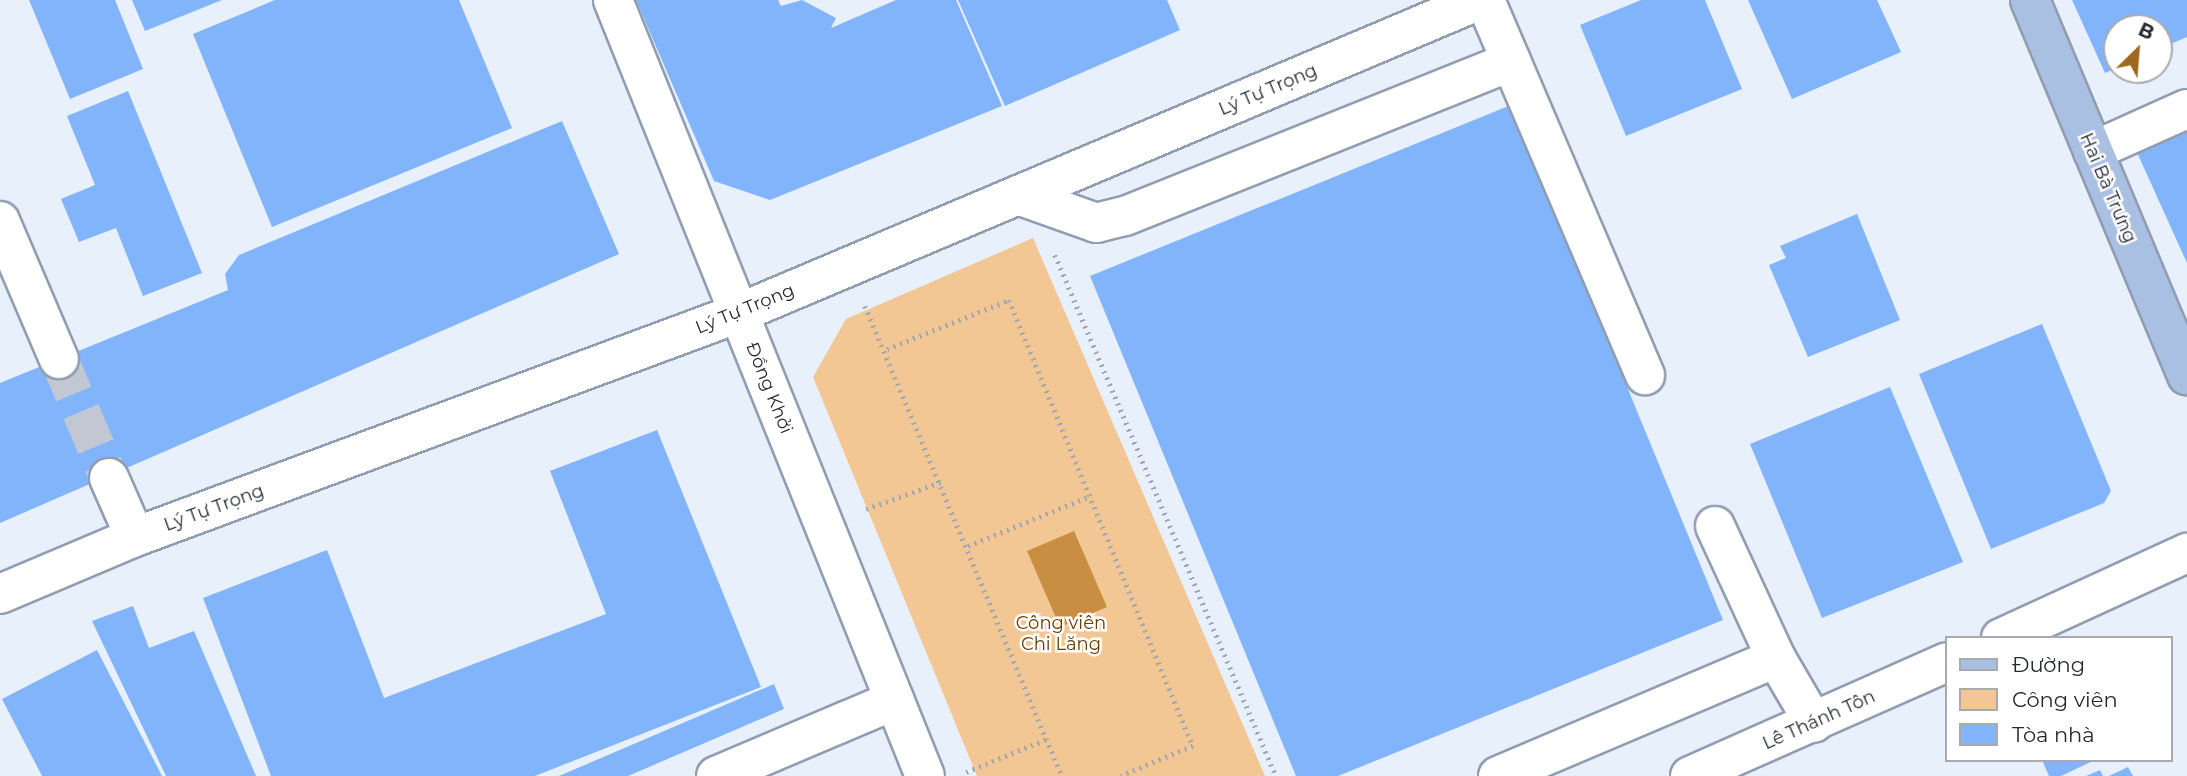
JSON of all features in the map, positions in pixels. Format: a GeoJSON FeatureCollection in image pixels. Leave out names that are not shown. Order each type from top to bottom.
{"type":"FeatureCollection","features":[{"type":"Feature","properties":{"kind":"main road","name":"Hai Bà Trưng"},"geometry":{"type":"LineString","coordinates":[[2029,0],[2187,375]]}},
{"type":"Feature","properties":{"kind":"street","name":"Ðồng Khởi"},"geometry":{"type":"LineString","coordinates":[[613,0],[895,700],[943,775]]}},
{"type":"Feature","properties":{"kind":"street","name":"Lý Tự Trọng"},"geometry":{"type":"LineString","coordinates":[[0,594],[135,537],[739,313],[1483,0]]}},
{"type":"Feature","properties":{"kind":"street"},"geometry":{"type":"LineString","coordinates":[[1483,0],[1645,376]]}},
{"type":"Feature","properties":{"kind":"street"},"geometry":{"type":"LineString","coordinates":[[1018,195],[1096,223],[1125,216],[1511,62]]}},
{"type":"Feature","properties":{"kind":"street"},"geometry":{"type":"LineString","coordinates":[[2093,151],[2187,109]]}},
{"type":"Feature","properties":{"kind":"street"},"geometry":{"type":"LineString","coordinates":[[0,221],[59,359]]}},
{"type":"Feature","properties":{"kind":"street"},"geometry":{"type":"LineString","coordinates":[[109,478],[135,537]]}},
{"type":"Feature","properties":{"kind":"street"},"geometry":{"type":"LineString","coordinates":[[1715,526],[1776,658],[1814,723]]}},
{"type":"Feature","properties":{"kind":"street"},"geometry":{"type":"LineString","coordinates":[[2005,636],[2187,553]]}},
{"type":"Feature","properties":{"kind":"street"},"geometry":{"type":"LineString","coordinates":[[1498,776],[1776,658]]}},
{"type":"Feature","properties":{"kind":"street","name":"Lê Thánh Tôn"},"geometry":{"type":"LineString","coordinates":[[1690,776],[1946,662]]}},
{"type":"Feature","properties":{"kind":"street"},"geometry":{"type":"LineString","coordinates":[[716,776],[895,700]]}},
{"type":"Feature","properties":{"kind":"path"},"geometry":{"type":"LineString","coordinates":[[1048,240],[1276,776]]}},
{"type":"Feature","properties":{"kind":"path"},"geometry":{"type":"LineString","coordinates":[[887,349],[1009,300],[1193,747],[1121,776]]}},
{"type":"Feature","properties":{"kind":"path"},"geometry":{"type":"LineString","coordinates":[[864,302],[887,349],[1062,776]]}},
{"type":"Feature","properties":{"kind":"path"},"geometry":{"type":"LineString","coordinates":[[878,505],[941,482]]}},
{"type":"Feature","properties":{"kind":"path"},"geometry":{"type":"LineString","coordinates":[[968,546],[1090,496]]}},
{"type":"Feature","properties":{"kind":"path"},"geometry":{"type":"LineString","coordinates":[[943,775],[1047,739]]}},
{"type":"Feature","properties":{"kind":"green space","name":"Công viên Chi Lăng"},"geometry":{"type":"Polygon","coordinates":[[[1033,238],[1265,776],[977,776],[813,377],[846,319],[1033,238]]]}},
{"type":"Feature","properties":{"kind":"shaded area"},"geometry":{"type":"Polygon","coordinates":[[[1074,531],[1107,607],[1060,627],[1027,551],[1074,531]]]}},
{"type":"Feature","properties":{"kind":"building"},"geometry":{"type":"Polygon","coordinates":[[[29,0],[115,0],[143,69],[70,99],[29,0]]]}},
{"type":"Feature","properties":{"kind":"building"},"geometry":{"type":"Polygon","coordinates":[[[132,0],[222,0],[145,31],[132,0]]]}},
{"type":"Feature","properties":{"kind":"building"},"geometry":{"type":"Polygon","coordinates":[[[275,0],[459,0],[512,128],[272,227],[193,34],[275,0]]]}},
{"type":"Feature","properties":{"kind":"building"},"geometry":{"type":"Polygon","coordinates":[[[636,0],[778,0],[781,6],[802,0],[836,18],[831,28],[896,0],[956,0],[1002,106],[770,200],[714,181],[636,0]]]}},
{"type":"Feature","properties":{"kind":"building"},"geometry":{"type":"Polygon","coordinates":[[[958,0],[1167,0],[1180,30],[1005,106],[958,0]]]}},
{"type":"Feature","properties":{"kind":"building"},"geometry":{"type":"Polygon","coordinates":[[[1641,0],[1705,0],[1742,89],[1626,136],[1580,25],[1641,0]]]}},
{"type":"Feature","properties":{"kind":"building"},"geometry":{"type":"Polygon","coordinates":[[[1748,0],[1877,0],[1901,52],[1792,99],[1748,0]]]}},
{"type":"Feature","properties":{"kind":"building"},"geometry":{"type":"Polygon","coordinates":[[[2072,0],[2187,0],[2187,37],[2173,43],[2173,14],[2103,14],[2103,69],[2072,0]]]}},
{"type":"Feature","properties":{"kind":"building"},"geometry":{"type":"Polygon","coordinates":[[[128,91],[202,273],[143,296],[116,228],[79,242],[61,199],[95,185],[67,116],[128,91]]]}},
{"type":"Feature","properties":{"kind":"building"},"geometry":{"type":"Polygon","coordinates":[[[1511,105],[1723,620],[1338,776],[1296,776],[1090,276],[1511,105]]]}},
{"type":"Feature","properties":{"kind":"building"},"geometry":{"type":"Polygon","coordinates":[[[562,121],[619,254],[0,523],[0,383],[228,290],[225,274],[239,255],[562,121]]]}},
{"type":"Feature","properties":{"kind":"building"},"geometry":{"type":"Polygon","coordinates":[[[2187,125],[2187,263],[2135,148],[2187,125]]]}},
{"type":"Feature","properties":{"kind":"building"},"geometry":{"type":"Polygon","coordinates":[[[1857,214],[1900,320],[1808,357],[1769,265],[1786,258],[1780,246],[1857,214]]]}},
{"type":"Feature","properties":{"kind":"building"},"geometry":{"type":"Polygon","coordinates":[[[2042,324],[2111,491],[2104,503],[1991,549],[1919,374],[2042,324]]]}},
{"type":"Feature","properties":{"kind":"building"},"geometry":{"type":"Polygon","coordinates":[[[1890,387],[1963,562],[1822,618],[1750,444],[1890,387]]]}},
{"type":"Feature","properties":{"kind":"building"},"geometry":{"type":"Polygon","coordinates":[[[657,430],[761,687],[535,776],[271,776],[203,598],[327,550],[384,698],[606,614],[550,471],[657,430]]]}},
{"type":"Feature","properties":{"kind":"building"},"geometry":{"type":"Polygon","coordinates":[[[133,606],[149,648],[194,631],[256,776],[166,776],[92,621],[133,606]]]}},
{"type":"Feature","properties":{"kind":"building"},"geometry":{"type":"Polygon","coordinates":[[[97,650],[162,776],[42,776],[2,699],[97,650]]]}},
{"type":"Feature","properties":{"kind":"building"},"geometry":{"type":"Polygon","coordinates":[[[774,684],[784,709],[628,776],[559,776],[774,684]]]}},
{"type":"Feature","properties":{"kind":"building"},"geometry":{"type":"Polygon","coordinates":[[[2043,762],[2091,762],[2061,776],[2049,776],[2043,762]]]}},
{"type":"Feature","properties":{"kind":"building"},"geometry":{"type":"Polygon","coordinates":[[[2128,767],[2133,776],[2109,776],[2128,767]]]}},
{"type":"Feature","properties":{"kind":"building"},"geometry":{"type":"Polygon","coordinates":[[[2100,770],[2103,776],[2086,776],[2100,770]]]}},
{"type":"Feature","properties":{"kind":"tunnel"},"geometry":{"type":"LineString","coordinates":[[59,359],[109,478]]}}]}
